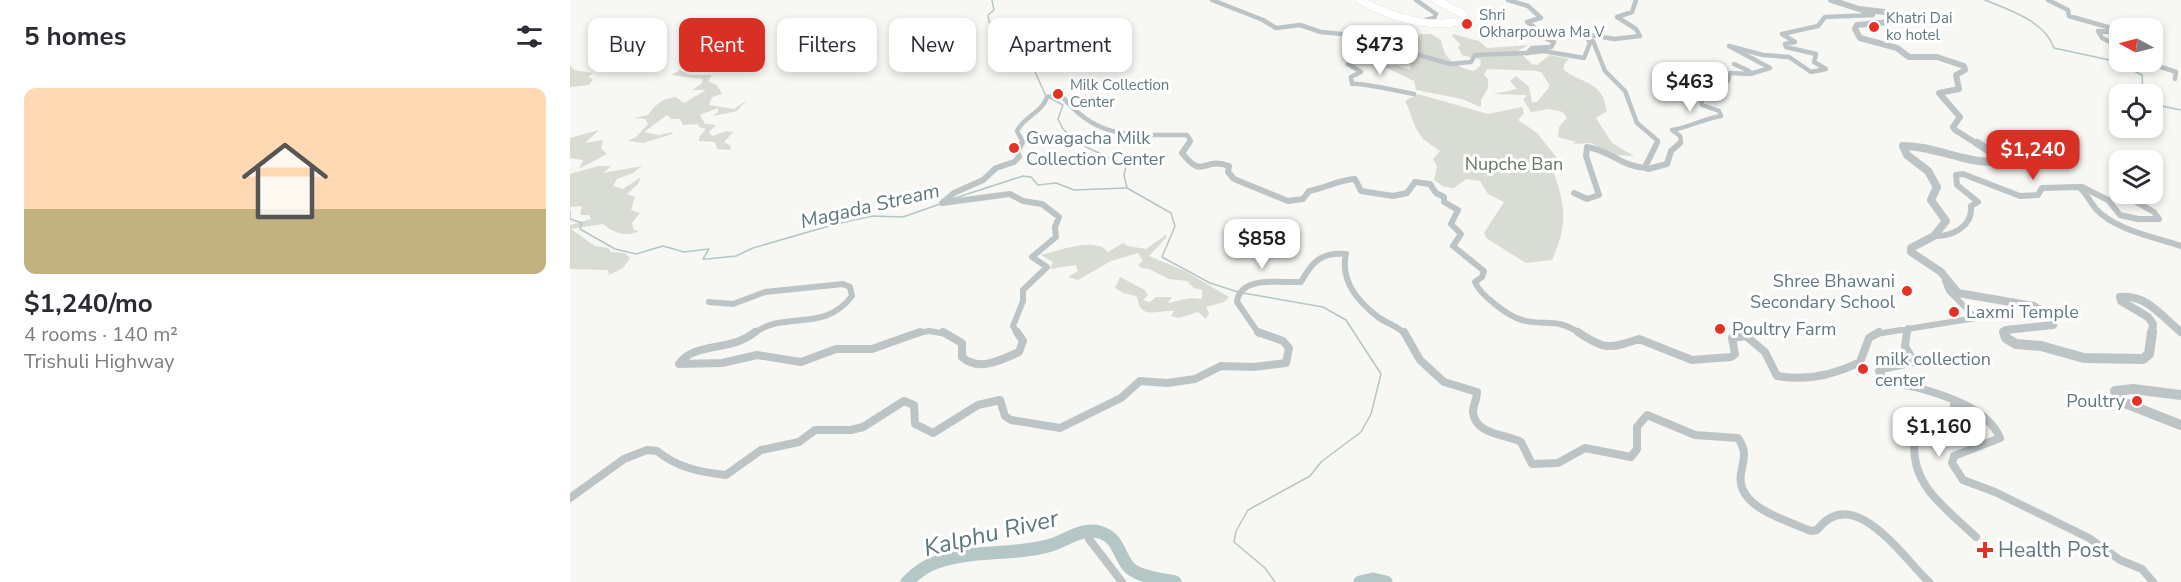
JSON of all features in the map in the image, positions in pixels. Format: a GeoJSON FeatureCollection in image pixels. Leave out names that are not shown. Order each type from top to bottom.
{"type":"FeatureCollection","features":[{"type":"Feature","properties":{"kind":"main road"},"geometry":{"type":"LineString","coordinates":[[1360,0],[1415,22],[1440,24],[1462,21],[1463,14],[1436,0]]}},
{"type":"Feature","properties":{"kind":"street"},"geometry":{"type":"LineString","coordinates":[[1212,0],[1263,20],[1276,28],[1300,25],[1321,32],[1342,34],[1355,40],[1367,55],[1428,56],[1437,61],[1457,64],[1471,62],[1475,55],[1543,51],[1584,58],[1589,39]]}},
{"type":"Feature","properties":{"kind":"street"},"geometry":{"type":"LineString","coordinates":[[1415,22],[1436,15],[1416,0]]}},
{"type":"Feature","properties":{"kind":"street"},"geometry":{"type":"LineString","coordinates":[[1508,0],[1531,8],[1541,18],[1527,22],[1538,29],[1540,36],[1554,42],[1549,47],[1532,48],[1526,51],[1528,53]]}},
{"type":"Feature","properties":{"kind":"street"},"geometry":{"type":"LineString","coordinates":[[1636,0],[1632,12],[1617,17],[1636,29],[1640,36],[1620,39],[1579,33],[1593,40],[1605,71],[1625,91],[1636,123],[1658,141],[1646,168]]}},
{"type":"Feature","properties":{"kind":"street"},"geometry":{"type":"LineString","coordinates":[[1574,193],[1577,197],[1586,200],[1597,198],[1599,195],[1594,174],[1585,156],[1587,147],[1596,147],[1627,167],[1646,168],[1667,164],[1671,151],[1682,141],[1672,130],[1688,128],[1700,120],[1721,116],[1719,111],[1702,105],[1701,94],[1693,86],[1723,84],[1728,81],[1730,73],[1745,75],[1770,67],[1729,46],[1763,55],[1789,57],[1807,70],[1823,71],[1826,69],[1814,62],[1816,54],[1786,47],[1785,44],[1795,42],[1782,34],[1818,26],[1824,17],[1873,15],[1831,0]]}},
{"type":"Feature","properties":{"kind":"street"},"geometry":{"type":"LineString","coordinates":[[2048,0],[2068,10],[2069,16],[2109,27]]}},
{"type":"Feature","properties":{"kind":"street"},"geometry":{"type":"LineString","coordinates":[[709,302],[733,304],[765,292],[843,284],[850,287],[852,296],[846,305],[831,317],[812,322],[773,323],[735,345],[705,349],[687,356],[679,364],[731,362],[757,355],[783,362],[803,362],[835,349],[864,351],[893,342],[909,333],[931,330],[957,338],[962,343],[962,357],[971,364],[983,365],[1019,352],[1023,341],[1013,326],[1023,301],[1023,290],[1047,267],[1032,257],[1056,237],[1055,227],[1059,217],[1042,204],[1023,201],[1011,194],[942,203],[954,193],[983,180],[997,168],[1016,161],[1019,157],[1017,151],[1023,142],[1017,131],[1020,124],[1038,113],[1049,96],[1061,95],[1077,115],[1110,133],[1187,135],[1191,141],[1182,153],[1192,165],[1199,167],[1212,162],[1225,163],[1229,166],[1228,172],[1234,178],[1288,201],[1304,199],[1309,191],[1321,189],[1346,178],[1355,179],[1361,191],[1393,196],[1407,193],[1415,182],[1430,184],[1436,193],[1444,196],[1444,202],[1458,212],[1451,221],[1461,234],[1454,243],[1454,249],[1484,272],[1481,278],[1474,282],[1476,290],[1521,320],[1566,324],[1598,346],[1613,348],[1640,339],[1684,358],[1700,361],[1731,357],[1735,354],[1732,338],[1746,336],[1761,346],[1777,376],[1788,378],[1825,375],[1860,362],[1864,347],[1874,335],[1882,331],[1976,318],[1949,291],[1939,270],[1916,258],[1910,250],[1934,236],[1946,221],[1931,200],[1937,187],[1928,171],[1907,155],[1902,146],[1919,146],[1972,162],[1993,162],[1998,156],[1955,130],[1954,125],[1960,117],[1939,93],[1959,89],[1956,75],[1965,70],[1964,66],[1937,57],[1909,57],[1897,48],[1860,38],[1855,28],[1857,25],[1891,22],[1902,17],[1893,13],[1853,7]]}},
{"type":"Feature","properties":{"kind":"street"},"geometry":{"type":"LineString","coordinates":[[2109,32],[2098,31],[2102,38],[2109,42]]}},
{"type":"Feature","properties":{"kind":"street"},"geometry":{"type":"LineString","coordinates":[[1348,64],[1361,72],[1350,77],[1352,84],[1359,82],[1383,90],[1414,94]]}},
{"type":"Feature","properties":{"kind":"street"},"geometry":{"type":"LineString","coordinates":[[1734,64],[1742,70],[1758,71]]}},
{"type":"Feature","properties":{"kind":"street"},"geometry":{"type":"LineString","coordinates":[[2163,66],[2167,68],[2163,68]]}},
{"type":"Feature","properties":{"kind":"street"},"geometry":{"type":"LineString","coordinates":[[2163,68],[2176,72],[2175,79]]}},
{"type":"Feature","properties":{"kind":"street"},"geometry":{"type":"LineString","coordinates":[[1934,236],[1947,236],[1969,223],[1971,206],[1978,202],[1956,187],[1956,175],[1968,176],[2023,196],[2038,195],[2042,188],[2076,187],[2086,188],[2109,201]]}},
{"type":"Feature","properties":{"kind":"street"},"geometry":{"type":"LineString","coordinates":[[2076,187],[2084,191],[2096,209],[2113,222],[2181,246]]}},
{"type":"Feature","properties":{"kind":"street"},"geometry":{"type":"LineString","coordinates":[[2112,204],[2120,214],[2138,219],[2159,219],[2154,212],[2140,204]]}},
{"type":"Feature","properties":{"kind":"street"},"geometry":{"type":"LineString","coordinates":[[570,498],[609,468],[643,451],[657,451],[669,461],[696,472],[726,475],[761,450],[799,442],[815,430],[848,431],[866,426],[889,406],[904,400],[914,405],[915,424],[933,433],[978,405],[996,400],[1002,402],[1005,416],[1011,420],[1042,423],[1060,428],[1121,398],[1140,381],[1167,383],[1195,379],[1221,366],[1286,363],[1289,348],[1283,341],[1260,335],[1237,302],[1238,292],[1241,288],[1254,284],[1301,282],[1312,262],[1339,252],[1346,254],[1343,268],[1347,282],[1358,297],[1378,317],[1404,332],[1420,360],[1444,382],[1477,392],[1473,410],[1476,420],[1492,434],[1521,442],[1532,464],[1558,463],[1585,448],[1631,457],[1637,449],[1637,427],[1647,416],[1660,418],[1693,434],[1713,438],[1738,438],[1744,445],[1745,453],[1738,481],[1745,498],[1751,504],[1811,531],[1817,530],[1826,518],[1832,516],[1844,516],[1869,523],[1892,540],[1929,582]]}},
{"type":"Feature","properties":{"kind":"street"},"geometry":{"type":"LineString","coordinates":[[1945,281],[1952,289],[1971,297],[2037,307],[2054,319],[2053,324],[2006,330],[2003,333],[2006,338],[2016,344],[2041,346],[2094,359],[2143,359],[2149,354],[2153,324],[2148,317],[2121,301],[2120,297],[2124,296],[2154,307],[2181,332]]}},
{"type":"Feature","properties":{"kind":"street"},"geometry":{"type":"LineString","coordinates":[[1908,328],[1905,346],[1914,362],[1879,371],[1888,381],[1929,391],[1967,407],[1989,422],[1999,433],[2000,438],[1994,442],[1971,447],[1954,456],[1952,463],[1963,480],[1985,487],[2089,538],[2120,560],[2142,569],[2153,582]]}},
{"type":"Feature","properties":{"kind":"street"},"geometry":{"type":"LineString","coordinates":[[2181,395],[2133,389],[2115,391],[2125,402],[2181,425]]}},
{"type":"Feature","properties":{"kind":"street"},"geometry":{"type":"LineString","coordinates":[[1929,391],[1932,396],[1960,408],[1968,415],[1972,426],[1964,433],[1921,435],[1915,438],[1911,455],[1929,492],[1976,537]]}},
{"type":"Feature","properties":{"kind":"street"},"geometry":{"type":"LineString","coordinates":[[1089,539],[1122,582]]}},
{"type":"Feature","properties":{"kind":"green space"},"geometry":{"type":"Polygon","coordinates":[[[1420,34],[1431,34],[1441,40],[1442,47],[1452,61],[1474,71],[1480,66],[1481,60],[1462,55],[1458,47],[1461,45],[1452,36],[1453,34],[1479,41],[1487,48],[1528,45],[1518,51],[1532,64],[1537,65],[1550,55],[1569,59],[1564,64],[1564,70],[1596,88],[1603,97],[1607,111],[1596,118],[1612,143],[1634,156],[1611,155],[1592,143],[1573,144],[1576,142],[1558,137],[1559,127],[1567,118],[1563,112],[1549,109],[1531,112],[1523,99],[1526,95],[1493,94],[1517,89],[1510,81],[1516,76],[1529,87],[1532,102],[1537,102],[1550,86],[1542,73],[1537,71],[1487,69],[1484,75],[1488,79],[1488,88],[1481,100],[1481,107],[1462,99],[1416,90],[1414,81],[1383,66],[1396,65],[1410,70],[1411,65],[1391,54],[1393,51],[1416,44],[1420,34]]]}},
{"type":"Feature","properties":{"kind":"green space"},"geometry":{"type":"Polygon","coordinates":[[[570,65],[574,70],[593,73],[588,77],[593,79],[589,85],[570,87],[570,65]]]}},
{"type":"Feature","properties":{"kind":"green space"},"geometry":{"type":"Polygon","coordinates":[[[679,71],[689,75],[712,75],[708,81],[717,85],[722,94],[712,97],[709,105],[734,109],[747,100],[737,111],[713,116],[718,112],[718,108],[700,115],[705,124],[716,125],[709,132],[712,136],[727,131],[733,132],[724,142],[731,146],[730,150],[717,149],[715,142],[699,141],[699,137],[706,129],[699,127],[698,124],[683,125],[680,119],[671,119],[667,115],[644,132],[659,135],[673,132],[672,134],[643,143],[628,141],[636,137],[648,124],[645,119],[634,118],[648,115],[667,99],[676,97],[684,103],[706,90],[692,90],[701,84],[703,79],[671,75],[679,71]]]}},
{"type":"Feature","properties":{"kind":"green space","name":"Nupche Ban"},"geometry":{"type":"Polygon","coordinates":[[[1418,94],[1488,114],[1522,107],[1524,113],[1518,120],[1537,133],[1557,158],[1552,167],[1560,192],[1563,224],[1552,260],[1526,263],[1486,238],[1484,233],[1504,202],[1488,194],[1480,181],[1466,179],[1454,188],[1444,187],[1434,180],[1437,166],[1433,159],[1440,151],[1418,132],[1405,101],[1418,94]]]}},
{"type":"Feature","properties":{"kind":"green space"},"geometry":{"type":"Polygon","coordinates":[[[599,130],[585,143],[603,140],[601,148],[607,154],[579,169],[583,160],[570,158],[570,138],[599,130]]]}},
{"type":"Feature","properties":{"kind":"green space"},"geometry":{"type":"Polygon","coordinates":[[[598,166],[611,166],[603,173],[642,166],[633,173],[617,179],[613,186],[623,189],[641,177],[638,184],[627,194],[635,197],[631,210],[640,213],[632,223],[634,230],[639,231],[629,234],[620,233],[603,224],[571,229],[595,246],[608,248],[611,252],[625,253],[630,258],[623,268],[609,275],[608,270],[570,269],[570,225],[591,219],[589,215],[580,215],[582,206],[570,207],[570,174],[598,166]]]}},
{"type":"Feature","properties":{"kind":"green space"},"geometry":{"type":"Polygon","coordinates":[[[1167,234],[1149,256],[1185,271],[1229,297],[1224,302],[1206,307],[1209,313],[1206,319],[1198,312],[1179,318],[1171,316],[1174,311],[1145,312],[1136,296],[1123,293],[1115,288],[1120,277],[1145,290],[1148,295],[1143,300],[1150,302],[1156,297],[1172,297],[1168,303],[1190,298],[1202,299],[1202,290],[1194,288],[1187,281],[1169,279],[1149,269],[1141,268],[1138,265],[1143,261],[1138,253],[1111,261],[1078,280],[1068,277],[1078,271],[1076,265],[1050,269],[1053,262],[1041,255],[1086,245],[1102,247],[1108,252],[1123,243],[1146,249],[1167,234]]]}},
{"type":"Feature","properties":{"kind":"waterway","name":"Magada Stream"},"geometry":{"type":"LineString","coordinates":[[992,0],[994,10],[988,15],[989,22],[1008,37],[1006,44],[1031,63],[1046,96]]}},
{"type":"Feature","properties":{"kind":"waterway"},"geometry":{"type":"LineString","coordinates":[[1985,0],[2015,12],[2035,24],[2043,31],[2054,48],[2114,61],[2142,75],[2142,84]]}},
{"type":"Feature","properties":{"kind":"waterway","name":"Magada Stream"},"geometry":{"type":"LineString","coordinates":[[1050,98],[1063,105],[1058,119],[1063,129],[1078,143],[1126,166],[1124,175],[1127,188],[1171,213],[1175,226],[1162,257],[1210,283],[1238,292]]}},
{"type":"Feature","properties":{"kind":"waterway"},"geometry":{"type":"LineString","coordinates":[[2163,106],[2181,110]]}},
{"type":"Feature","properties":{"kind":"waterway","name":"Magada Stream"},"geometry":{"type":"LineString","coordinates":[[952,199],[1023,176],[1031,177],[1038,185],[1056,183],[1074,190],[1126,188]]}},
{"type":"Feature","properties":{"kind":"waterway","name":"Magada Stream"},"geometry":{"type":"LineString","coordinates":[[570,211],[570,219],[582,223],[580,229],[615,249],[636,254],[663,246],[684,252],[709,249],[703,259],[707,259],[736,256],[753,248],[836,224],[872,216],[903,217],[940,204]]}},
{"type":"Feature","properties":{"kind":"waterway","name":"Magada Stream"},"geometry":{"type":"LineString","coordinates":[[1243,293],[1323,307],[1346,320],[1381,374],[1371,414],[1361,432],[1321,462],[1310,476],[1248,510],[1236,531],[1234,542],[1265,568],[1275,582]]}},
{"type":"Feature","properties":{"kind":"waterway","name":"Kalphu River"},"geometry":{"type":"LineString","coordinates":[[907,582],[929,566],[951,558],[1037,548],[1087,531],[1099,532],[1110,538],[1128,566],[1137,573],[1175,582]]}},
{"type":"Feature","properties":{"kind":"waterway","name":"Kalphu River"},"geometry":{"type":"LineString","coordinates":[[1360,582],[1373,579],[1386,582]]}},
{"type":"Feature","properties":{"kind":"place","name":"Shri Okharpouwa Ma V"},"geometry":{"type":"Point","coordinates":[1467,24]}},
{"type":"Feature","properties":{"kind":"place","name":"Khatri Dai ko hotel"},"geometry":{"type":"Point","coordinates":[1874,27]}},
{"type":"Feature","properties":{"kind":"place","name":"Milk Collection Center"},"geometry":{"type":"Point","coordinates":[1058,94]}},
{"type":"Feature","properties":{"kind":"place","name":"Gwagacha Milk Collection Center"},"geometry":{"type":"Point","coordinates":[1014,148]}},
{"type":"Feature","properties":{"kind":"place","name":"Shree Bhawani Secondary School"},"geometry":{"type":"Point","coordinates":[1907,291]}},
{"type":"Feature","properties":{"kind":"place","name":"Laxmi Temple"},"geometry":{"type":"Point","coordinates":[1954,312]}},
{"type":"Feature","properties":{"kind":"place","name":"Poultry Farm"},"geometry":{"type":"Point","coordinates":[1720,329]}},
{"type":"Feature","properties":{"kind":"place","name":"milk collection center"},"geometry":{"type":"Point","coordinates":[1863,369]}},
{"type":"Feature","properties":{"kind":"place","name":"Poultry"},"geometry":{"type":"Point","coordinates":[2137,401]}},
{"type":"Feature","properties":{"kind":"place","name":"Health Post"},"geometry":{"type":"Point","coordinates":[1985,550]}}]}
